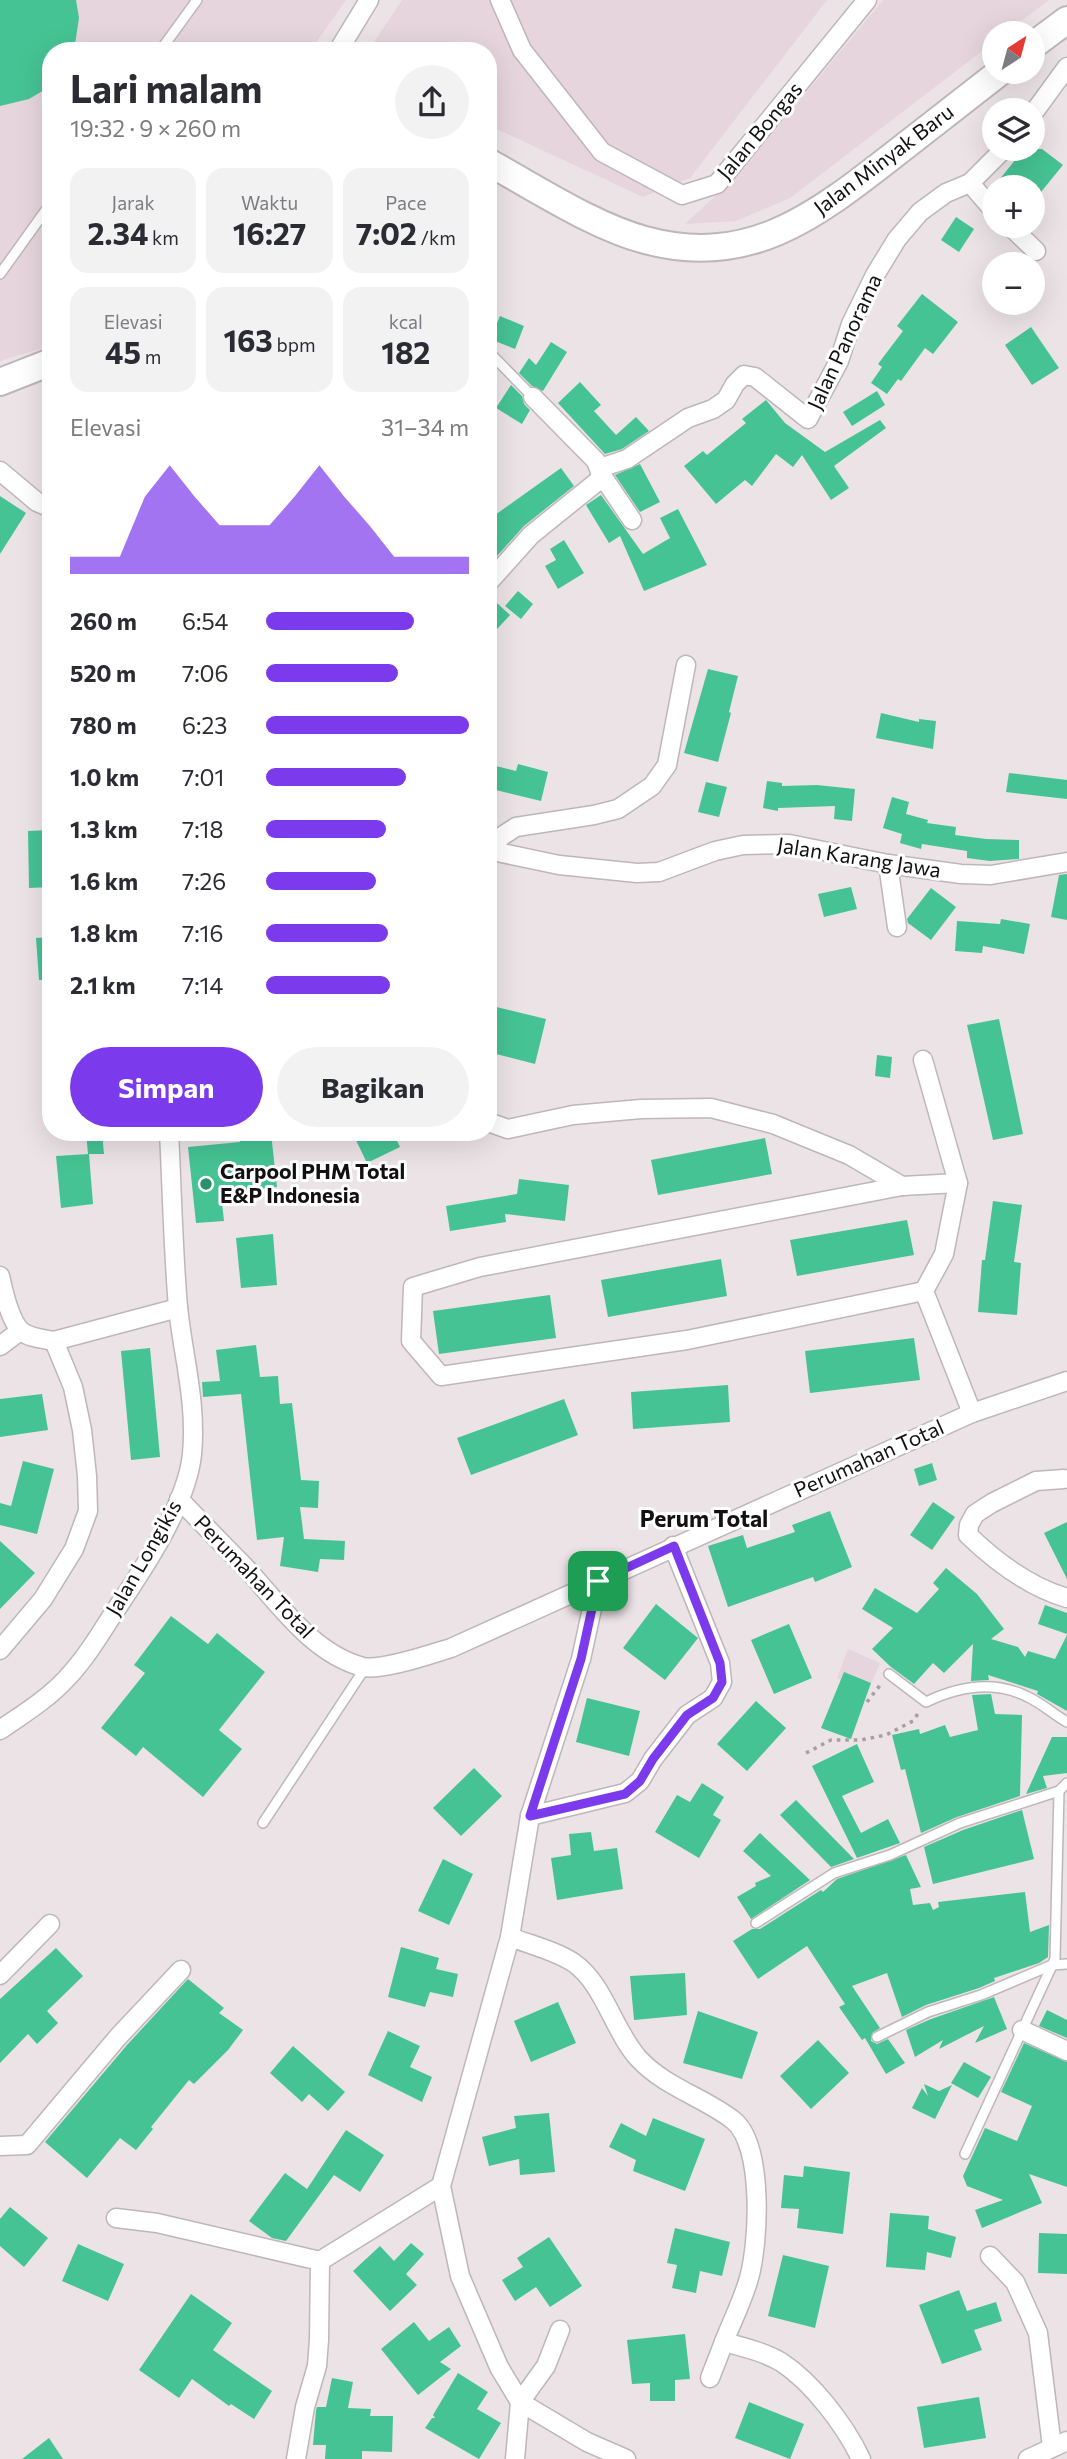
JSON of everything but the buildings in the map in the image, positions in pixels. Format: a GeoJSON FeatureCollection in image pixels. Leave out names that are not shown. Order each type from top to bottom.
{"type":"FeatureCollection","features":[{"type":"Feature","properties":{"kind":"main road"},"geometry":{"type":"LineString","coordinates":[[1045,36],[1067,20]]}},
{"type":"Feature","properties":{"kind":"main road","name":"Jalan Minyak Baru"},"geometry":{"type":"LineString","coordinates":[[497,167],[610,228],[646,241],[690,247],[728,247],[768,237],[805,219],[844,193],[985,84]]}},
{"type":"Feature","properties":{"kind":"main road"},"geometry":{"type":"LineString","coordinates":[[0,382],[42,366]]}},
{"type":"Feature","properties":{"kind":"street"},"geometry":{"type":"LineString","coordinates":[[343,42],[369,0]]}},
{"type":"Feature","properties":{"kind":"street","name":"Jalan Bongas"},"geometry":{"type":"LineString","coordinates":[[500,0],[522,50],[602,152],[682,195],[717,184],[867,0]]}},
{"type":"Feature","properties":{"kind":"street"},"geometry":{"type":"LineString","coordinates":[[1044,98],[1067,67]]}},
{"type":"Feature","properties":{"kind":"street","name":"Jalan Panorama"},"geometry":{"type":"LineString","coordinates":[[497,573],[531,535],[597,481],[600,471],[627,459],[688,418],[713,410],[726,400],[744,375],[755,377],[808,419],[839,361],[851,324],[875,275],[897,239],[920,212],[946,193],[970,183],[992,161]]}},
{"type":"Feature","properties":{"kind":"street"},"geometry":{"type":"LineString","coordinates":[[970,183],[982,197]]}},
{"type":"Feature","properties":{"kind":"street"},"geometry":{"type":"LineString","coordinates":[[1022,238],[1036,251]]}},
{"type":"Feature","properties":{"kind":"street"},"geometry":{"type":"LineString","coordinates":[[533,397],[600,471],[632,520]]}},
{"type":"Feature","properties":{"kind":"street"},"geometry":{"type":"LineString","coordinates":[[0,471],[42,504]]}},
{"type":"Feature","properties":{"kind":"street"},"geometry":{"type":"LineString","coordinates":[[497,841],[516,827],[618,809],[652,786],[667,765],[686,665]]}},
{"type":"Feature","properties":{"kind":"street","name":"Jalan Karang Jawa"},"geometry":{"type":"LineString","coordinates":[[497,852],[559,865],[637,873],[659,872],[715,851],[743,845],[789,844],[888,864],[961,874],[991,875],[1067,862]]}},
{"type":"Feature","properties":{"kind":"street"},"geometry":{"type":"LineString","coordinates":[[888,864],[897,927]]}},
{"type":"Feature","properties":{"kind":"street"},"geometry":{"type":"LineString","coordinates":[[923,1060],[958,1183],[944,1254],[924,1292],[972,1413]]}},
{"type":"Feature","properties":{"kind":"street"},"geometry":{"type":"LineString","coordinates":[[497,1125],[508,1129],[573,1115],[641,1109],[711,1108],[773,1124],[849,1155],[902,1186]]}},
{"type":"Feature","properties":{"kind":"street","name":"Jalan Longikis"},"geometry":{"type":"LineString","coordinates":[[0,1730],[66,1680],[85,1657],[137,1578],[188,1477],[192,1452],[192,1396],[178,1308],[169,1141]]}},
{"type":"Feature","properties":{"kind":"street"},"geometry":{"type":"LineString","coordinates":[[924,1292],[687,1340],[441,1376],[411,1341],[413,1287],[480,1266],[902,1186],[958,1183]]}},
{"type":"Feature","properties":{"kind":"street"},"geometry":{"type":"LineString","coordinates":[[0,1276],[10,1311],[20,1331],[34,1338],[54,1341],[178,1308]]}},
{"type":"Feature","properties":{"kind":"street"},"geometry":{"type":"LineString","coordinates":[[0,1346],[20,1331]]}},
{"type":"Feature","properties":{"kind":"street"},"geometry":{"type":"LineString","coordinates":[[0,1650],[43,1599],[74,1549],[88,1511],[82,1430],[73,1387],[54,1341]]}},
{"type":"Feature","properties":{"kind":"street","name":"Perumahan Total"},"geometry":{"type":"LineString","coordinates":[[178,1499],[317,1642],[338,1656],[365,1668],[392,1664],[452,1648],[972,1413],[1067,1381]]}},
{"type":"Feature","properties":{"kind":"street"},"geometry":{"type":"LineString","coordinates":[[1064,1479],[1036,1481],[992,1503],[975,1514],[969,1525],[968,1535],[1008,1568],[1037,1586],[1067,1598]]}},
{"type":"Feature","properties":{"kind":"street"},"geometry":{"type":"LineString","coordinates":[[530,1816],[625,1794],[640,1781],[653,1759],[687,1715],[713,1698],[722,1682],[720,1663],[674,1546]]}},
{"type":"Feature","properties":{"kind":"street"},"geometry":{"type":"LineString","coordinates":[[598,1581],[581,1659],[530,1816],[510,1937],[440,2186],[460,2276],[499,2367],[520,2402],[587,2442],[626,2459]]}},
{"type":"Feature","properties":{"kind":"street"},"geometry":{"type":"LineString","coordinates":[[0,1975],[50,1924]]}},
{"type":"Feature","properties":{"kind":"street"},"geometry":{"type":"LineString","coordinates":[[510,1937],[574,1963],[593,1982],[624,2040],[649,2070],[736,2122],[749,2143],[755,2178],[755,2243],[749,2278],[710,2378]]}},
{"type":"Feature","properties":{"kind":"street"},"geometry":{"type":"LineString","coordinates":[[0,2146],[27,2145],[118,2037],[181,1970]]}},
{"type":"Feature","properties":{"kind":"street"},"geometry":{"type":"LineString","coordinates":[[1022,2030],[1067,2051]]}},
{"type":"Feature","properties":{"kind":"street"},"geometry":{"type":"LineString","coordinates":[[116,2218],[157,2223],[320,2261],[440,2186]]}},
{"type":"Feature","properties":{"kind":"street"},"geometry":{"type":"LineString","coordinates":[[990,2256],[1016,2282],[1038,2333],[1059,2444],[1028,2459]]}},
{"type":"Feature","properties":{"kind":"street"},"geometry":{"type":"LineString","coordinates":[[296,2459],[305,2407],[317,2366],[320,2261]]}},
{"type":"Feature","properties":{"kind":"street"},"geometry":{"type":"LineString","coordinates":[[515,2459],[520,2402],[547,2366],[560,2330]]}},
{"type":"Feature","properties":{"kind":"street"},"geometry":{"type":"LineString","coordinates":[[724,2342],[780,2362],[809,2385],[853,2442],[860,2459]]}},
{"type":"Feature","properties":{"kind":"lane"},"geometry":{"type":"LineString","coordinates":[[167,42],[197,0]]}},
{"type":"Feature","properties":{"kind":"lane"},"geometry":{"type":"LineString","coordinates":[[0,274],[42,216]]}},
{"type":"Feature","properties":{"kind":"lane"},"geometry":{"type":"LineString","coordinates":[[497,360],[533,397]]}},
{"type":"Feature","properties":{"kind":"lane"},"geometry":{"type":"LineString","coordinates":[[263,1823],[365,1668]]}},
{"type":"Feature","properties":{"kind":"lane"},"geometry":{"type":"LineString","coordinates":[[889,1674],[926,1702],[962,1689],[988,1686],[1026,1696],[1067,1722]]}},
{"type":"Feature","properties":{"kind":"lane"},"geometry":{"type":"LineString","coordinates":[[756,1923],[834,1873],[890,1855],[960,1823],[1059,1791],[1067,1783]]}},
{"type":"Feature","properties":{"kind":"lane"},"geometry":{"type":"LineString","coordinates":[[965,2154],[1055,1959],[1059,1791]]}},
{"type":"Feature","properties":{"kind":"lane"},"geometry":{"type":"LineString","coordinates":[[877,2037],[928,2012],[981,1995],[1052,1965],[1067,1964]]}},
{"type":"Feature","properties":{"kind":"path"},"geometry":{"type":"LineString","coordinates":[[867,1702],[889,1674]]}},
{"type":"Feature","properties":{"kind":"path"},"geometry":{"type":"LineString","coordinates":[[806,1753],[831,1740],[861,1740],[886,1735],[914,1721],[926,1702]]}},
{"type":"Feature","properties":{"kind":"shaded area"},"geometry":{"type":"Polygon","coordinates":[[[0,0],[346,0],[316,42],[42,42],[42,348],[0,361],[0,0]]]}},
{"type":"Feature","properties":{"kind":"shaded area"},"geometry":{"type":"Polygon","coordinates":[[[402,0],[827,0],[690,178],[643,197],[497,129],[497,42],[374,42],[402,0]]]}},
{"type":"Feature","properties":{"kind":"shaded area"},"geometry":{"type":"Polygon","coordinates":[[[883,0],[1049,0],[1021,21],[982,21],[982,51],[790,198],[736,221],[685,224],[738,175],[883,0]]]}},
{"type":"Feature","properties":{"kind":"shaded area"},"geometry":{"type":"Polygon","coordinates":[[[848,1649],[880,1663],[868,1691],[837,1678],[848,1649]]]}},
{"type":"Feature","properties":{"kind":"place","name":"Carpool PHM Total E&P Indonesia"},"geometry":{"type":"Point","coordinates":[206,1184]}},
{"type":"Feature","properties":{"kind":"district","name":"Perum Total"},"geometry":{"type":"Point","coordinates":[704,1519]}},
{"type":"Feature","properties":{"kind":"route"},"geometry":{"type":"LineString","coordinates":[[674,1546],[720,1663],[722,1682],[713,1698],[687,1715],[653,1759],[640,1781],[625,1794],[530,1816],[581,1659],[598,1581],[674,1546]]}}]}
